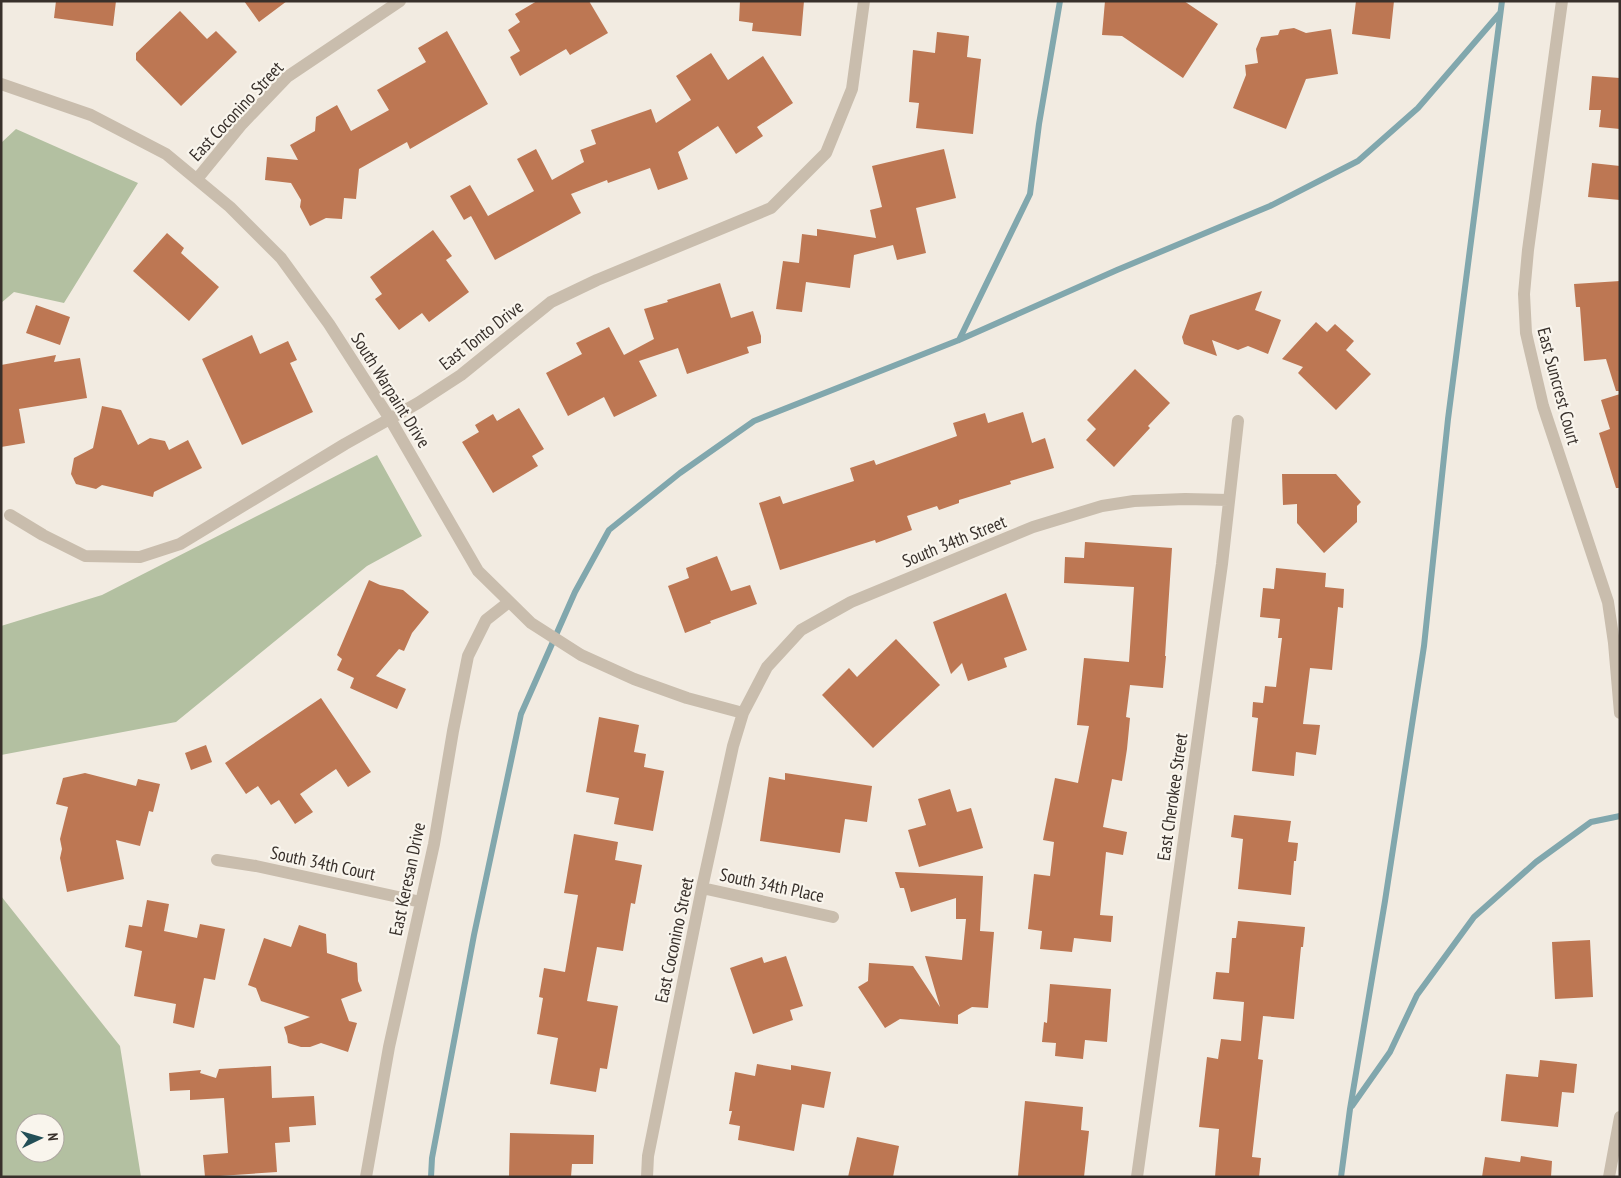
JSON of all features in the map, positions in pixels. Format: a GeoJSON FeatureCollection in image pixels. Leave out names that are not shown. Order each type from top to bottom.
{"type":"FeatureCollection","features":[{"type":"Feature","properties":{"kind":"street","name":"East Coconino Street"},"geometry":{"type":"LineString","coordinates":[[197,178],[242,124],[287,77],[400,1]]}},
{"type":"Feature","properties":{"kind":"street","name":"East Tonto Drive"},"geometry":{"type":"LineString","coordinates":[[10,515],[43,535],[85,556],[140,557],[180,544],[337,448],[418,403],[460,375],[551,302],[597,280],[771,208],[826,153],[852,89],[864,1]]}},
{"type":"Feature","properties":{"kind":"street","name":"East Suncrest Court"},"geometry":{"type":"LineString","coordinates":[[1562,1],[1527,259],[1524,294],[1526,333],[1543,406],[1608,602],[1614,643],[1620,713]]}},
{"type":"Feature","properties":{"kind":"street","name":"South Warpaint Drive"},"geometry":{"type":"LineString","coordinates":[[1,84],[91,115],[166,154],[230,207],[281,258],[329,324],[390,419],[478,571],[532,623],[581,655],[634,679],[687,698],[743,713]]}},
{"type":"Feature","properties":{"kind":"street","name":"East Cherokee Street"},"geometry":{"type":"LineString","coordinates":[[1137,1177],[1222,564],[1238,421]]}},
{"type":"Feature","properties":{"kind":"street","name":"South 34th Street"},"geometry":{"type":"LineString","coordinates":[[743,713],[768,667],[802,630],[851,602],[1033,527],[1102,506],[1134,501],[1229,500]]}},
{"type":"Feature","properties":{"kind":"street","name":"East Keresan Drive"},"geometry":{"type":"LineString","coordinates":[[366,1177],[389,1047],[434,844],[468,656],[486,620],[509,602]]}},
{"type":"Feature","properties":{"kind":"street","name":"East Coconino Street"},"geometry":{"type":"LineString","coordinates":[[647,1177],[648,1156],[702,888],[733,746],[743,713]]}},
{"type":"Feature","properties":{"kind":"street","name":"South 34th Court"},"geometry":{"type":"LineString","coordinates":[[218,860],[256,866],[421,902]]}},
{"type":"Feature","properties":{"kind":"street","name":"South 34th Place"},"geometry":{"type":"LineString","coordinates":[[702,888],[833,917]]}},
{"type":"Feature","properties":{"kind":"street"},"geometry":{"type":"LineString","coordinates":[[1609,1177],[1620,1117]]}},
{"type":"Feature","properties":{"kind":"green space"},"geometry":{"type":"Polygon","coordinates":[[[16,129],[138,183],[64,303],[14,292],[1,303],[1,143],[16,129]]]}},
{"type":"Feature","properties":{"kind":"green space"},"geometry":{"type":"Polygon","coordinates":[[[377,455],[422,536],[367,566],[176,722],[1,755],[1,626],[102,595],[377,455]]]}},
{"type":"Feature","properties":{"kind":"green space"},"geometry":{"type":"Polygon","coordinates":[[[1,896],[120,1046],[141,1177],[1,1177],[1,896]]]}},
{"type":"Feature","properties":{"kind":"building"},"geometry":{"type":"Polygon","coordinates":[[[56,1],[116,1],[113,26],[54,18],[56,1]]]}},
{"type":"Feature","properties":{"kind":"building"},"geometry":{"type":"Polygon","coordinates":[[[244,1],[287,1],[259,22],[244,1]]]}},
{"type":"Feature","properties":{"kind":"building"},"geometry":{"type":"Polygon","coordinates":[[[537,1],[589,1],[608,33],[570,55],[566,49],[520,76],[510,57],[520,51],[508,30],[520,22],[515,14],[537,1]]]}},
{"type":"Feature","properties":{"kind":"building"},"geometry":{"type":"Polygon","coordinates":[[[740,1],[804,1],[801,36],[752,31],[753,23],[739,21],[740,1]]]}},
{"type":"Feature","properties":{"kind":"building"},"geometry":{"type":"Polygon","coordinates":[[[1105,1],[1184,1],[1218,24],[1183,78],[1122,36],[1102,35],[1105,1]]]}},
{"type":"Feature","properties":{"kind":"building"},"geometry":{"type":"Polygon","coordinates":[[[1356,1],[1394,1],[1390,39],[1352,34],[1356,1]]]}},
{"type":"Feature","properties":{"kind":"building"},"geometry":{"type":"Polygon","coordinates":[[[180,11],[207,39],[216,31],[237,52],[181,106],[136,60],[136,53],[180,11]]]}},
{"type":"Feature","properties":{"kind":"building"},"geometry":{"type":"Polygon","coordinates":[[[1294,28],[1306,33],[1331,29],[1338,74],[1306,79],[1286,129],[1233,108],[1246,75],[1245,65],[1258,63],[1256,49],[1261,37],[1278,35],[1280,30],[1294,28]]]}},
{"type":"Feature","properties":{"kind":"building"},"geometry":{"type":"Polygon","coordinates":[[[447,31],[488,104],[410,149],[407,142],[359,169],[356,199],[344,198],[342,219],[326,218],[310,226],[300,207],[301,200],[291,183],[265,180],[267,157],[298,160],[290,145],[315,131],[316,117],[337,105],[351,131],[389,110],[377,90],[426,62],[418,48],[447,31]]]}},
{"type":"Feature","properties":{"kind":"building"},"geometry":{"type":"Polygon","coordinates":[[[937,32],[969,36],[967,57],[981,59],[973,134],[916,128],[919,103],[909,102],[913,50],[935,53],[937,32]]]}},
{"type":"Feature","properties":{"kind":"building"},"geometry":{"type":"Polygon","coordinates":[[[711,53],[728,80],[763,56],[793,103],[757,127],[763,136],[736,154],[718,126],[678,152],[688,179],[658,190],[650,168],[608,183],[607,180],[571,194],[581,213],[495,260],[471,216],[464,220],[450,196],[470,185],[488,216],[534,191],[517,159],[536,149],[552,180],[584,162],[580,150],[596,144],[591,130],[651,109],[656,123],[691,100],[676,76],[711,53]]]}},
{"type":"Feature","properties":{"kind":"building"},"geometry":{"type":"Polygon","coordinates":[[[1592,76],[1620,78],[1620,129],[1599,127],[1601,110],[1589,110],[1592,76]]]}},
{"type":"Feature","properties":{"kind":"building"},"geometry":{"type":"Polygon","coordinates":[[[944,149],[956,198],[916,208],[926,253],[897,260],[893,245],[854,255],[850,288],[806,282],[802,312],[776,309],[783,261],[799,263],[802,234],[817,236],[817,229],[876,238],[870,210],[882,207],[872,166],[944,149]]]}},
{"type":"Feature","properties":{"kind":"building"},"geometry":{"type":"Polygon","coordinates":[[[1592,163],[1620,166],[1620,200],[1588,197],[1592,163]]]}},
{"type":"Feature","properties":{"kind":"building"},"geometry":{"type":"Polygon","coordinates":[[[433,230],[452,256],[446,260],[469,292],[429,322],[422,313],[399,330],[375,299],[382,294],[370,277],[433,230]]]}},
{"type":"Feature","properties":{"kind":"building"},"geometry":{"type":"Polygon","coordinates":[[[167,233],[184,248],[181,253],[219,287],[189,321],[133,271],[167,233]]]}},
{"type":"Feature","properties":{"kind":"building"},"geometry":{"type":"Polygon","coordinates":[[[1620,281],[1620,391],[1616,391],[1606,359],[1584,361],[1580,307],[1576,307],[1574,284],[1620,281]]]}},
{"type":"Feature","properties":{"kind":"building"},"geometry":{"type":"Polygon","coordinates":[[[720,283],[731,318],[753,311],[761,336],[761,343],[747,347],[749,353],[687,374],[678,348],[639,361],[657,396],[614,417],[604,397],[568,416],[546,373],[582,354],[576,343],[609,327],[624,355],[654,339],[644,309],[720,283]]]}},
{"type":"Feature","properties":{"kind":"building"},"geometry":{"type":"Polygon","coordinates":[[[1262,291],[1255,310],[1281,320],[1268,354],[1248,346],[1238,350],[1212,340],[1217,356],[1184,344],[1182,337],[1190,315],[1262,291]]]}},
{"type":"Feature","properties":{"kind":"building"},"geometry":{"type":"Polygon","coordinates":[[[36,305],[70,317],[60,345],[26,333],[36,305]]]}},
{"type":"Feature","properties":{"kind":"building"},"geometry":{"type":"Polygon","coordinates":[[[1316,322],[1327,332],[1335,324],[1354,341],[1346,350],[1371,374],[1336,410],[1298,373],[1303,367],[1282,359],[1316,322]]]}},
{"type":"Feature","properties":{"kind":"building"},"geometry":{"type":"Polygon","coordinates":[[[252,335],[260,354],[288,341],[297,360],[290,363],[313,412],[242,445],[202,359],[252,335]]]}},
{"type":"Feature","properties":{"kind":"building"},"geometry":{"type":"Polygon","coordinates":[[[56,355],[54,362],[80,358],[87,398],[19,409],[25,443],[1,447],[1,365],[56,355]]]}},
{"type":"Feature","properties":{"kind":"building"},"geometry":{"type":"Polygon","coordinates":[[[1135,369],[1170,403],[1114,467],[1086,440],[1096,429],[1087,420],[1135,369]]]}},
{"type":"Feature","properties":{"kind":"building"},"geometry":{"type":"Polygon","coordinates":[[[1620,394],[1620,488],[1616,488],[1599,433],[1610,429],[1601,400],[1620,394]]]}},
{"type":"Feature","properties":{"kind":"building"},"geometry":{"type":"Polygon","coordinates":[[[102,406],[121,410],[138,445],[150,438],[165,441],[169,450],[188,440],[202,468],[154,492],[153,497],[102,485],[96,489],[76,484],[71,474],[74,458],[93,448],[102,406]]]}},
{"type":"Feature","properties":{"kind":"building"},"geometry":{"type":"Polygon","coordinates":[[[519,408],[544,449],[532,456],[538,466],[493,493],[462,442],[479,432],[475,425],[493,414],[497,421],[519,408]]]}},
{"type":"Feature","properties":{"kind":"building"},"geometry":{"type":"Polygon","coordinates":[[[1023,412],[1032,443],[1045,438],[1054,468],[1010,481],[1011,484],[959,500],[959,503],[939,510],[937,506],[907,516],[912,530],[876,543],[875,540],[780,570],[759,503],[780,496],[783,504],[854,481],[850,468],[874,460],[876,465],[957,436],[953,423],[985,413],[988,423],[1023,412]]]}},
{"type":"Feature","properties":{"kind":"building"},"geometry":{"type":"Polygon","coordinates":[[[1282,474],[1336,474],[1361,502],[1357,506],[1357,522],[1324,553],[1297,523],[1297,504],[1283,505],[1282,474]]]}},
{"type":"Feature","properties":{"kind":"building"},"geometry":{"type":"Polygon","coordinates":[[[1085,542],[1172,548],[1163,688],[1130,685],[1126,717],[1130,718],[1122,781],[1112,779],[1103,827],[1127,832],[1123,855],[1106,852],[1100,915],[1113,916],[1111,942],[1074,938],[1072,952],[1040,949],[1042,931],[1028,929],[1034,874],[1050,876],[1054,842],[1043,840],[1055,778],[1078,783],[1089,726],[1077,725],[1084,658],[1129,662],[1134,587],[1064,583],[1065,557],[1084,558],[1085,542]]]}},
{"type":"Feature","properties":{"kind":"building"},"geometry":{"type":"Polygon","coordinates":[[[717,556],[731,591],[750,585],[757,604],[710,621],[711,623],[685,633],[668,586],[689,578],[686,568],[717,556]]]}},
{"type":"Feature","properties":{"kind":"building"},"geometry":{"type":"Polygon","coordinates":[[[1276,568],[1326,573],[1325,587],[1344,589],[1343,608],[1338,607],[1332,670],[1310,668],[1303,724],[1320,725],[1316,755],[1296,752],[1294,776],[1252,771],[1258,718],[1252,717],[1253,702],[1263,703],[1265,686],[1276,687],[1282,638],[1278,638],[1280,619],[1260,617],[1263,588],[1274,589],[1276,568]]]}},
{"type":"Feature","properties":{"kind":"building"},"geometry":{"type":"Polygon","coordinates":[[[369,580],[380,585],[403,590],[429,612],[412,633],[404,651],[399,649],[376,676],[406,689],[397,709],[350,688],[354,678],[337,670],[342,659],[337,655],[369,580]]]}},
{"type":"Feature","properties":{"kind":"building"},"geometry":{"type":"Polygon","coordinates":[[[1006,593],[1027,650],[1004,658],[1007,667],[968,681],[962,663],[951,674],[933,622],[1006,593]]]}},
{"type":"Feature","properties":{"kind":"building"},"geometry":{"type":"Polygon","coordinates":[[[896,639],[940,685],[873,748],[822,695],[849,668],[857,677],[896,639]]]}},
{"type":"Feature","properties":{"kind":"building"},"geometry":{"type":"Polygon","coordinates":[[[321,698],[371,772],[348,787],[336,769],[300,794],[313,812],[295,824],[279,800],[271,805],[258,786],[246,794],[225,763],[321,698]]]}},
{"type":"Feature","properties":{"kind":"building"},"geometry":{"type":"Polygon","coordinates":[[[599,717],[639,725],[634,752],[646,754],[644,767],[664,771],[653,831],[614,824],[619,798],[586,792],[599,717]]]}},
{"type":"Feature","properties":{"kind":"building"},"geometry":{"type":"Polygon","coordinates":[[[206,745],[212,762],[191,770],[185,753],[206,745]]]}},
{"type":"Feature","properties":{"kind":"building"},"geometry":{"type":"Polygon","coordinates":[[[85,773],[136,786],[138,779],[160,784],[153,812],[149,811],[140,846],[116,840],[124,879],[67,892],[60,858],[62,849],[60,839],[68,807],[56,804],[63,778],[85,773]]]}},
{"type":"Feature","properties":{"kind":"building"},"geometry":{"type":"Polygon","coordinates":[[[785,773],[872,786],[867,822],[845,819],[840,853],[760,841],[769,777],[785,780],[785,773]]]}},
{"type":"Feature","properties":{"kind":"building"},"geometry":{"type":"Polygon","coordinates":[[[950,789],[957,812],[971,808],[983,848],[919,867],[908,830],[926,825],[918,799],[950,789]]]}},
{"type":"Feature","properties":{"kind":"building"},"geometry":{"type":"Polygon","coordinates":[[[1234,815],[1291,821],[1288,842],[1298,843],[1296,861],[1294,861],[1291,895],[1238,889],[1243,839],[1231,837],[1234,815]]]}},
{"type":"Feature","properties":{"kind":"building"},"geometry":{"type":"Polygon","coordinates":[[[574,834],[618,842],[615,860],[642,865],[635,904],[631,903],[623,951],[597,947],[587,1001],[618,1006],[607,1069],[600,1068],[596,1092],[550,1084],[558,1038],[537,1034],[543,998],[539,997],[544,968],[565,972],[578,895],[564,893],[574,834]]]}},
{"type":"Feature","properties":{"kind":"building"},"geometry":{"type":"Polygon","coordinates":[[[895,872],[983,876],[980,931],[994,932],[988,1008],[972,1007],[958,1015],[958,1024],[900,1019],[885,1028],[858,987],[868,981],[869,963],[913,966],[940,1007],[925,956],[962,960],[966,919],[956,919],[956,898],[911,912],[904,888],[900,888],[895,872]]]}},
{"type":"Feature","properties":{"kind":"building"},"geometry":{"type":"Polygon","coordinates":[[[147,900],[169,904],[164,931],[197,938],[200,924],[225,929],[215,980],[204,978],[194,1028],[173,1023],[176,1004],[134,996],[142,951],[125,947],[129,925],[142,927],[147,900]]]}},
{"type":"Feature","properties":{"kind":"building"},"geometry":{"type":"Polygon","coordinates":[[[1238,921],[1305,927],[1303,947],[1301,947],[1294,1019],[1263,1016],[1258,1059],[1263,1060],[1252,1157],[1261,1158],[1259,1177],[1215,1177],[1219,1129],[1199,1127],[1207,1057],[1218,1059],[1221,1039],[1241,1041],[1244,1002],[1213,999],[1216,972],[1229,973],[1232,938],[1236,938],[1238,921]]]}},
{"type":"Feature","properties":{"kind":"building"},"geometry":{"type":"Polygon","coordinates":[[[299,925],[326,934],[327,953],[357,963],[358,981],[362,991],[341,999],[349,1021],[357,1023],[348,1052],[321,1043],[310,1047],[301,1047],[288,1043],[284,1027],[310,1017],[261,1001],[256,988],[248,985],[264,938],[291,947],[299,925]]]}},
{"type":"Feature","properties":{"kind":"building"},"geometry":{"type":"Polygon","coordinates":[[[1590,940],[1593,997],[1555,999],[1552,942],[1590,940]]]}},
{"type":"Feature","properties":{"kind":"building"},"geometry":{"type":"Polygon","coordinates":[[[786,956],[803,1006],[790,1010],[793,1020],[753,1034],[730,968],[762,957],[764,963],[786,956]]]}},
{"type":"Feature","properties":{"kind":"building"},"geometry":{"type":"Polygon","coordinates":[[[1050,984],[1111,989],[1107,1042],[1085,1040],[1083,1059],[1055,1056],[1056,1043],[1042,1042],[1044,1022],[1047,1023],[1050,984]]]}},
{"type":"Feature","properties":{"kind":"building"},"geometry":{"type":"Polygon","coordinates":[[[1540,1060],[1577,1064],[1574,1093],[1562,1092],[1558,1127],[1501,1121],[1506,1074],[1538,1077],[1540,1060]]]}},
{"type":"Feature","properties":{"kind":"building"},"geometry":{"type":"Polygon","coordinates":[[[757,1064],[791,1070],[791,1065],[831,1072],[824,1108],[802,1104],[794,1151],[738,1140],[740,1126],[729,1124],[735,1072],[755,1076],[757,1064]]]}},
{"type":"Feature","properties":{"kind":"building"},"geometry":{"type":"Polygon","coordinates":[[[271,1066],[272,1098],[314,1096],[316,1125],[289,1127],[290,1142],[275,1143],[277,1172],[205,1177],[203,1155],[228,1153],[224,1098],[190,1100],[190,1090],[170,1091],[169,1073],[201,1070],[200,1073],[216,1078],[219,1069],[271,1066]]]}},
{"type":"Feature","properties":{"kind":"building"},"geometry":{"type":"Polygon","coordinates":[[[1025,1101],[1083,1107],[1081,1130],[1089,1131],[1084,1177],[1018,1176],[1025,1101]]]}},
{"type":"Feature","properties":{"kind":"building"},"geometry":{"type":"Polygon","coordinates":[[[510,1133],[594,1135],[593,1164],[572,1164],[571,1177],[509,1177],[510,1133]]]}},
{"type":"Feature","properties":{"kind":"building"},"geometry":{"type":"Polygon","coordinates":[[[857,1137],[899,1146],[893,1177],[848,1177],[857,1137]]]}},
{"type":"Feature","properties":{"kind":"building"},"geometry":{"type":"Polygon","coordinates":[[[1521,1156],[1552,1161],[1551,1177],[1482,1177],[1485,1157],[1520,1162],[1521,1156]]]}},
{"type":"Feature","properties":{"kind":"waterway"},"geometry":{"type":"LineString","coordinates":[[959,340],[1030,194],[1039,124],[1060,1]]}},
{"type":"Feature","properties":{"kind":"waterway"},"geometry":{"type":"LineString","coordinates":[[1341,1177],[1350,1109],[1385,901],[1424,646],[1448,419],[1502,1]]}},
{"type":"Feature","properties":{"kind":"waterway"},"geometry":{"type":"LineString","coordinates":[[431,1177],[432,1158],[474,935],[521,714],[575,592],[609,530],[680,473],[754,421],[959,340],[1117,270],[1270,206],[1358,161],[1418,108],[1500,13]]}},
{"type":"Feature","properties":{"kind":"waterway"},"geometry":{"type":"LineString","coordinates":[[1352,1106],[1390,1052],[1417,995],[1474,917],[1536,862],[1591,822],[1620,816]]}}]}
